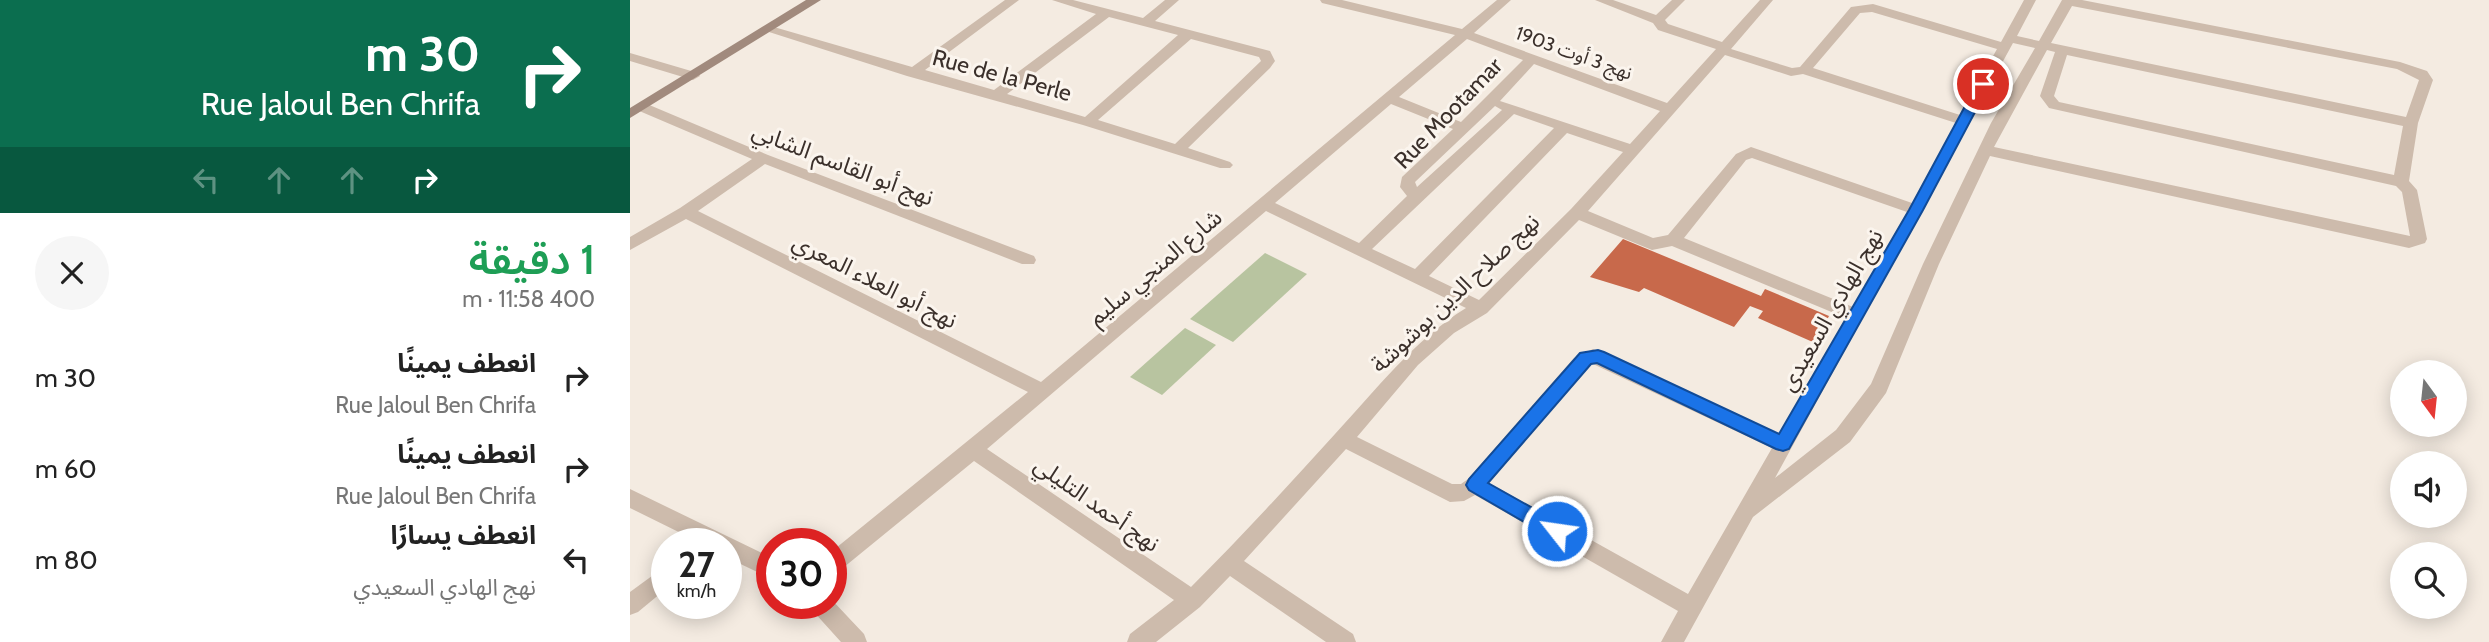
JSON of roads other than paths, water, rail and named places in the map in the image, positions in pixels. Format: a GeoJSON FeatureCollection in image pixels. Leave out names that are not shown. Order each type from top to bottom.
{"type":"FeatureCollection","features":[{"type":"Feature","properties":{"kind":"main road"},"geometry":{"type":"LineString","coordinates":[[636,111],[815,0]]}},
{"type":"Feature","properties":{"kind":"street"},"geometry":{"type":"LineString","coordinates":[[912,73],[1013,0]]}},
{"type":"Feature","properties":{"kind":"street"},"geometry":{"type":"LineString","coordinates":[[1058,0],[1265,54],[1268,61],[1178,150]]}},
{"type":"Feature","properties":{"kind":"street"},"geometry":{"type":"LineString","coordinates":[[1145,23],[1173,0]]}},
{"type":"Feature","properties":{"kind":"street","name":"نهج 3 أوت 1903"},"geometry":{"type":"LineString","coordinates":[[1326,0],[1465,34],[1669,109]]}},
{"type":"Feature","properties":{"kind":"street","name":"شارع المنجي سليم"},"geometry":{"type":"LineString","coordinates":[[847,552],[973,450],[1506,0]]}},
{"type":"Feature","properties":{"kind":"street"},"geometry":{"type":"LineString","coordinates":[[1601,0],[1658,20],[1663,27],[1791,72],[1804,70],[1964,121]]}},
{"type":"Feature","properties":{"kind":"street"},"geometry":{"type":"LineString","coordinates":[[1658,20],[1678,0]]}},
{"type":"Feature","properties":{"kind":"street","name":"نهج صلاح الدين بوشوشة"},"geometry":{"type":"LineString","coordinates":[[1138,642],[1192,600],[1229,563],[1412,360],[1448,328],[1481,308],[1577,213],[1767,0]]}},
{"type":"Feature","properties":{"kind":"street"},"geometry":{"type":"LineString","coordinates":[[1744,513],[1843,436],[1879,388],[1931,264],[1986,150],[2042,46],[2043,9],[2069,1],[2422,74],[2426,80],[2411,123],[2401,182]]}},
{"type":"Feature","properties":{"kind":"street"},"geometry":{"type":"LineString","coordinates":[[1804,70],[1852,15],[1863,8],[1872,8],[2006,42],[2042,46],[2411,123]]}},
{"type":"Feature","properties":{"kind":"street","name":"نهج الهادي السعيدي"},"geometry":{"type":"LineString","coordinates":[[1672,642],[1916,210],[2006,42],[2043,9]]}},
{"type":"Feature","properties":{"kind":"street"},"geometry":{"type":"LineString","coordinates":[[996,95],[1106,13]]}},
{"type":"Feature","properties":{"kind":"street","name":"Rue de la Perle"},"geometry":{"type":"LineString","coordinates":[[767,29],[1088,122],[1225,165]]}},
{"type":"Feature","properties":{"kind":"street"},"geometry":{"type":"LineString","coordinates":[[1088,122],[1189,33]]}},
{"type":"Feature","properties":{"kind":"street"},"geometry":{"type":"LineString","coordinates":[[1986,150],[2418,242],[2409,190],[2401,182],[2054,105],[2048,96],[2062,50]]}},
{"type":"Feature","properties":{"kind":"street"},"geometry":{"type":"LineString","coordinates":[[630,57],[693,76]]}},
{"type":"Feature","properties":{"kind":"street","name":"Rue Mootamar"},"geometry":{"type":"LineString","coordinates":[[1512,108],[1416,195],[1406,185],[1407,181],[1492,101],[1532,58]]}},
{"type":"Feature","properties":{"kind":"street"},"geometry":{"type":"LineString","coordinates":[[1388,98],[1464,128]]}},
{"type":"Feature","properties":{"kind":"street"},"geometry":{"type":"LineString","coordinates":[[1492,101],[1631,150]]}},
{"type":"Feature","properties":{"kind":"street","name":"نهج أبو القاسم الشابي"},"geometry":{"type":"LineString","coordinates":[[636,111],[1028,260]]}},
{"type":"Feature","properties":{"kind":"street"},"geometry":{"type":"LineString","coordinates":[[1416,279],[1564,127]]}},
{"type":"Feature","properties":{"kind":"street"},"geometry":{"type":"LineString","coordinates":[[1673,240],[1741,157],[1751,152],[1916,210]]}},
{"type":"Feature","properties":{"kind":"street"},"geometry":{"type":"LineString","coordinates":[[630,244],[642,240],[686,212],[763,158]]}},
{"type":"Feature","properties":{"kind":"street"},"geometry":{"type":"LineString","coordinates":[[1360,251],[1416,195]]}},
{"type":"Feature","properties":{"kind":"street"},"geometry":{"type":"LineString","coordinates":[[1264,204],[1481,308]]}},
{"type":"Feature","properties":{"kind":"street","name":"نهج أبو العلاء المعري"},"geometry":{"type":"LineString","coordinates":[[686,212],[1043,391]]}},
{"type":"Feature","properties":{"kind":"street"},"geometry":{"type":"LineString","coordinates":[[1577,213],[1652,244],[1673,240],[1856,315]]}},
{"type":"Feature","properties":{"kind":"street"},"geometry":{"type":"LineString","coordinates":[[1343,439],[1450,493],[1464,492],[1475,485],[1580,363],[1593,356],[1783,444]]}},
{"type":"Feature","properties":{"kind":"street","name":"نهج أحمد التليلي"},"geometry":{"type":"LineString","coordinates":[[973,450],[1192,600]]}},
{"type":"Feature","properties":{"kind":"street"},"geometry":{"type":"LineString","coordinates":[[1475,485],[1691,607]]}},
{"type":"Feature","properties":{"kind":"street"},"geometry":{"type":"LineString","coordinates":[[630,498],[687,528]]}},
{"type":"Feature","properties":{"kind":"street"},"geometry":{"type":"LineString","coordinates":[[1229,563],[1345,642]]}},
{"type":"Feature","properties":{"kind":"street"},"geometry":{"type":"LineString","coordinates":[[630,605],[651,588]]}},
{"type":"Feature","properties":{"kind":"street"},"geometry":{"type":"LineString","coordinates":[[835,619],[856,642]]}}]}
